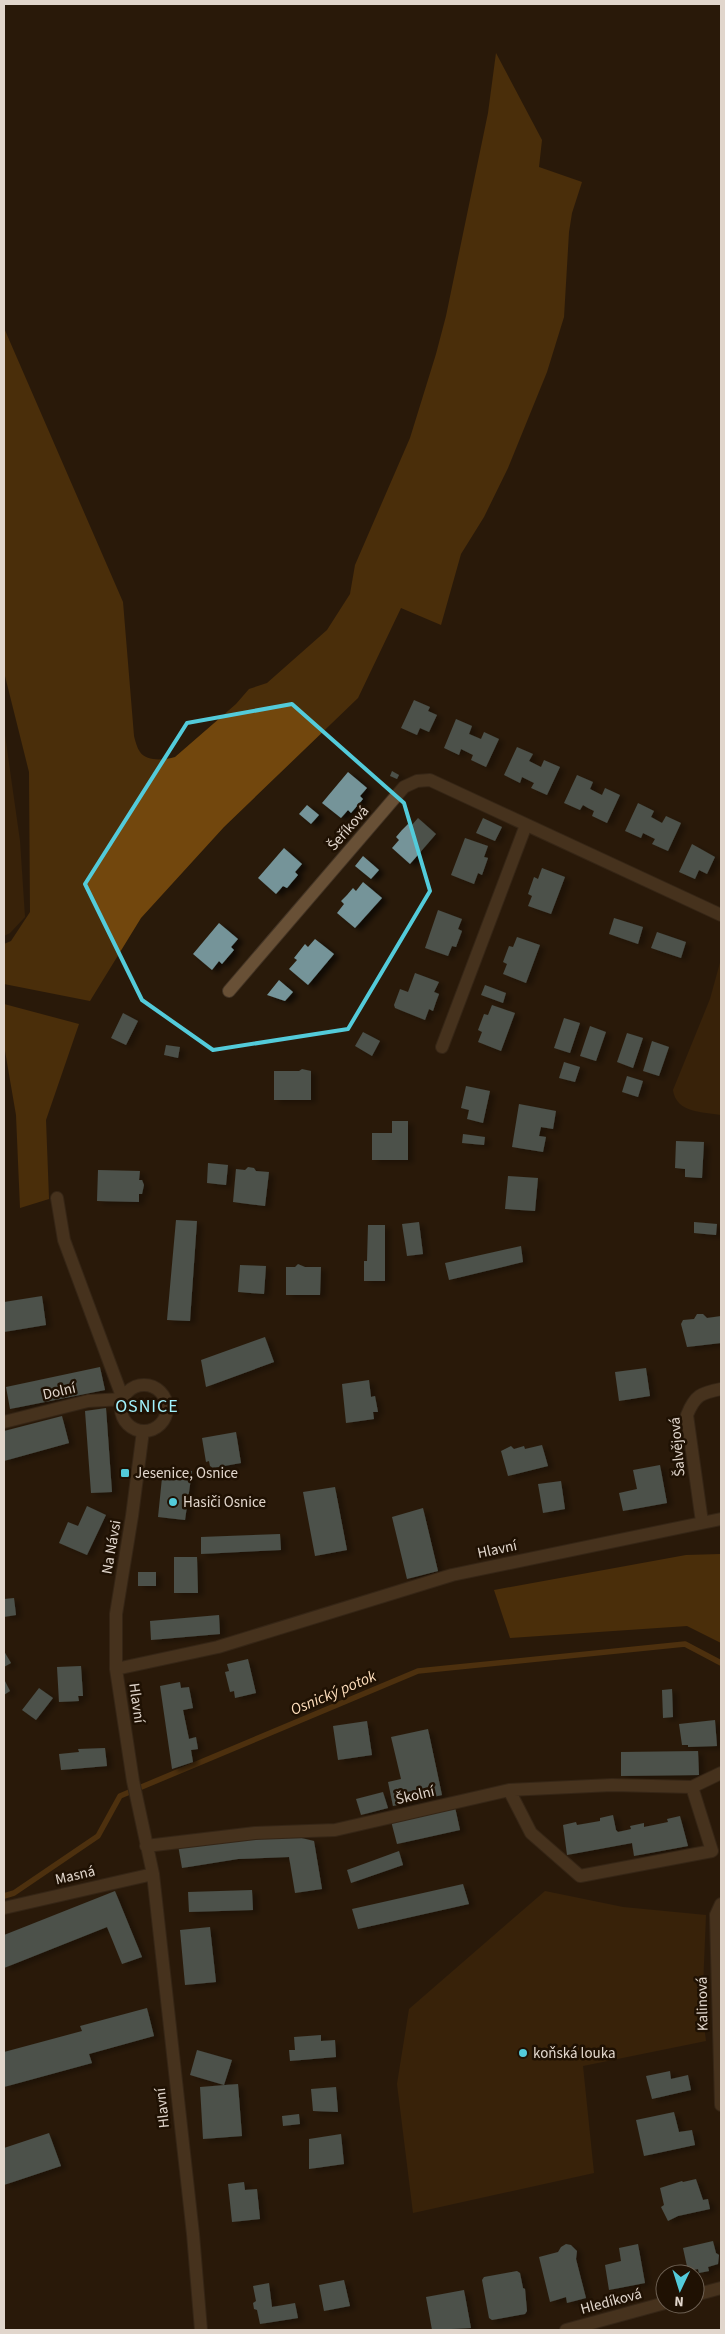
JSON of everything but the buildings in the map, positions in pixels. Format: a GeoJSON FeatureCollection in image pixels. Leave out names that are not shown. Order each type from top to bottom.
{"type":"FeatureCollection","features":[{"type":"Feature","properties":{"kind":"street","name":"Šeříková"},"geometry":{"type":"LineString","coordinates":[[230,991],[404,788],[417,781],[430,780],[721,915]]}},
{"type":"Feature","properties":{"kind":"street"},"geometry":{"type":"LineString","coordinates":[[442,1048],[526,825]]}},
{"type":"Feature","properties":{"kind":"street"},"geometry":{"type":"LineString","coordinates":[[56,1198],[64,1240],[123,1399]]}},
{"type":"Feature","properties":{"kind":"street"},"geometry":{"type":"LineString","coordinates":[[141,1386],[156,1388],[166,1400],[166,1415],[157,1426],[144,1430],[136,1429],[125,1420],[121,1406],[123,1399],[127,1392],[141,1386]]}},
{"type":"Feature","properties":{"kind":"street","name":"Šalvějová"},"geometry":{"type":"LineString","coordinates":[[702,1522],[687,1415],[692,1404],[702,1393],[721,1389]]}},
{"type":"Feature","properties":{"kind":"street","name":"Dolní"},"geometry":{"type":"LineString","coordinates":[[4,1422],[88,1401],[123,1399]]}},
{"type":"Feature","properties":{"kind":"street","name":"Na Návsi"},"geometry":{"type":"LineString","coordinates":[[116,1670],[116,1614],[144,1430]]}},
{"type":"Feature","properties":{"kind":"street","name":"Hlavní"},"geometry":{"type":"LineString","coordinates":[[201,2330],[193,2234],[153,1874],[132,1780],[116,1670],[218,1647],[452,1575],[721,1519]]}},
{"type":"Feature","properties":{"kind":"street","name":"Školní"},"geometry":{"type":"LineString","coordinates":[[146,1846],[255,1833],[335,1830],[509,1790],[612,1785],[692,1787],[721,1773]]}},
{"type":"Feature","properties":{"kind":"street"},"geometry":{"type":"LineString","coordinates":[[509,1790],[531,1832],[580,1876],[712,1851],[692,1787]]}},
{"type":"Feature","properties":{"kind":"street","name":"Masná"},"geometry":{"type":"LineString","coordinates":[[4,1908],[153,1874]]}},
{"type":"Feature","properties":{"kind":"street","name":"Kalinová"},"geometry":{"type":"LineString","coordinates":[[721,1904],[716,1915],[721,2105]]}},
{"type":"Feature","properties":{"kind":"street"},"geometry":{"type":"LineString","coordinates":[[705,2292],[721,2288]]}},
{"type":"Feature","properties":{"kind":"street","name":"Hledíková"},"geometry":{"type":"LineString","coordinates":[[566,2330],[655,2307]]}},
{"type":"Feature","properties":{"kind":"highlighted area"},"geometry":{"type":"Polygon","coordinates":[[[292,704],[404,803],[430,891],[348,1029],[213,1050],[142,1000],[85,884],[187,723],[292,704]]]}},
{"type":"Feature","properties":{"kind":"shaded area"},"geometry":{"type":"Polygon","coordinates":[[[496,53],[542,140],[539,167],[582,182],[572,213],[569,232],[564,317],[547,372],[508,468],[484,517],[461,554],[441,625],[401,608],[358,698],[224,827],[141,918],[90,1001],[4,984],[4,944],[11,941],[30,912],[29,772],[4,672],[4,328],[123,602],[134,736],[137,746],[143,755],[151,759],[175,757],[236,704],[249,689],[267,683],[327,630],[350,594],[355,565],[410,438],[436,354],[446,316],[488,113],[496,53]]]}},
{"type":"Feature","properties":{"kind":"shaded area"},"geometry":{"type":"Polygon","coordinates":[[[4,728],[20,841],[25,917],[10,933],[4,936],[4,728]]]}},
{"type":"Feature","properties":{"kind":"shaded area"},"geometry":{"type":"Polygon","coordinates":[[[721,959],[721,1115],[699,1112],[685,1107],[675,1098],[673,1090],[710,999],[721,959]]]}},
{"type":"Feature","properties":{"kind":"shaded area"},"geometry":{"type":"Polygon","coordinates":[[[4,1004],[79,1024],[46,1120],[49,1199],[20,1208],[16,1115],[4,1045],[4,1004]]]}},
{"type":"Feature","properties":{"kind":"shaded area"},"geometry":{"type":"Polygon","coordinates":[[[721,1554],[721,1643],[687,1626],[510,1638],[494,1590],[686,1555],[721,1554]]]}},
{"type":"Feature","properties":{"kind":"shaded area","name":"koňská louka"},"geometry":{"type":"Polygon","coordinates":[[[545,1891],[623,1907],[706,1915],[702,2011],[706,2041],[583,2066],[594,2173],[413,2213],[397,2084],[409,2009],[545,1891]]]}},
{"type":"Feature","properties":{"kind":"waterway","name":"Osnický potok"},"geometry":{"type":"LineString","coordinates":[[4,1896],[14,1893],[98,1836],[120,1796],[418,1671],[685,1644],[721,1663]]}},
{"type":"Feature","properties":{"kind":"place","name":"Jesenice, Osnice"},"geometry":{"type":"Point","coordinates":[125,1473]}},
{"type":"Feature","properties":{"kind":"place","name":"Hasiči Osnice"},"geometry":{"type":"Point","coordinates":[173,1502]}},
{"type":"Feature","properties":{"kind":"place","name":"koňská louka"},"geometry":{"type":"Point","coordinates":[523,2053]}},
{"type":"Feature","properties":{"kind":"district","name":"OSNICE"},"geometry":{"type":"Point","coordinates":[147,1406]}}]}
